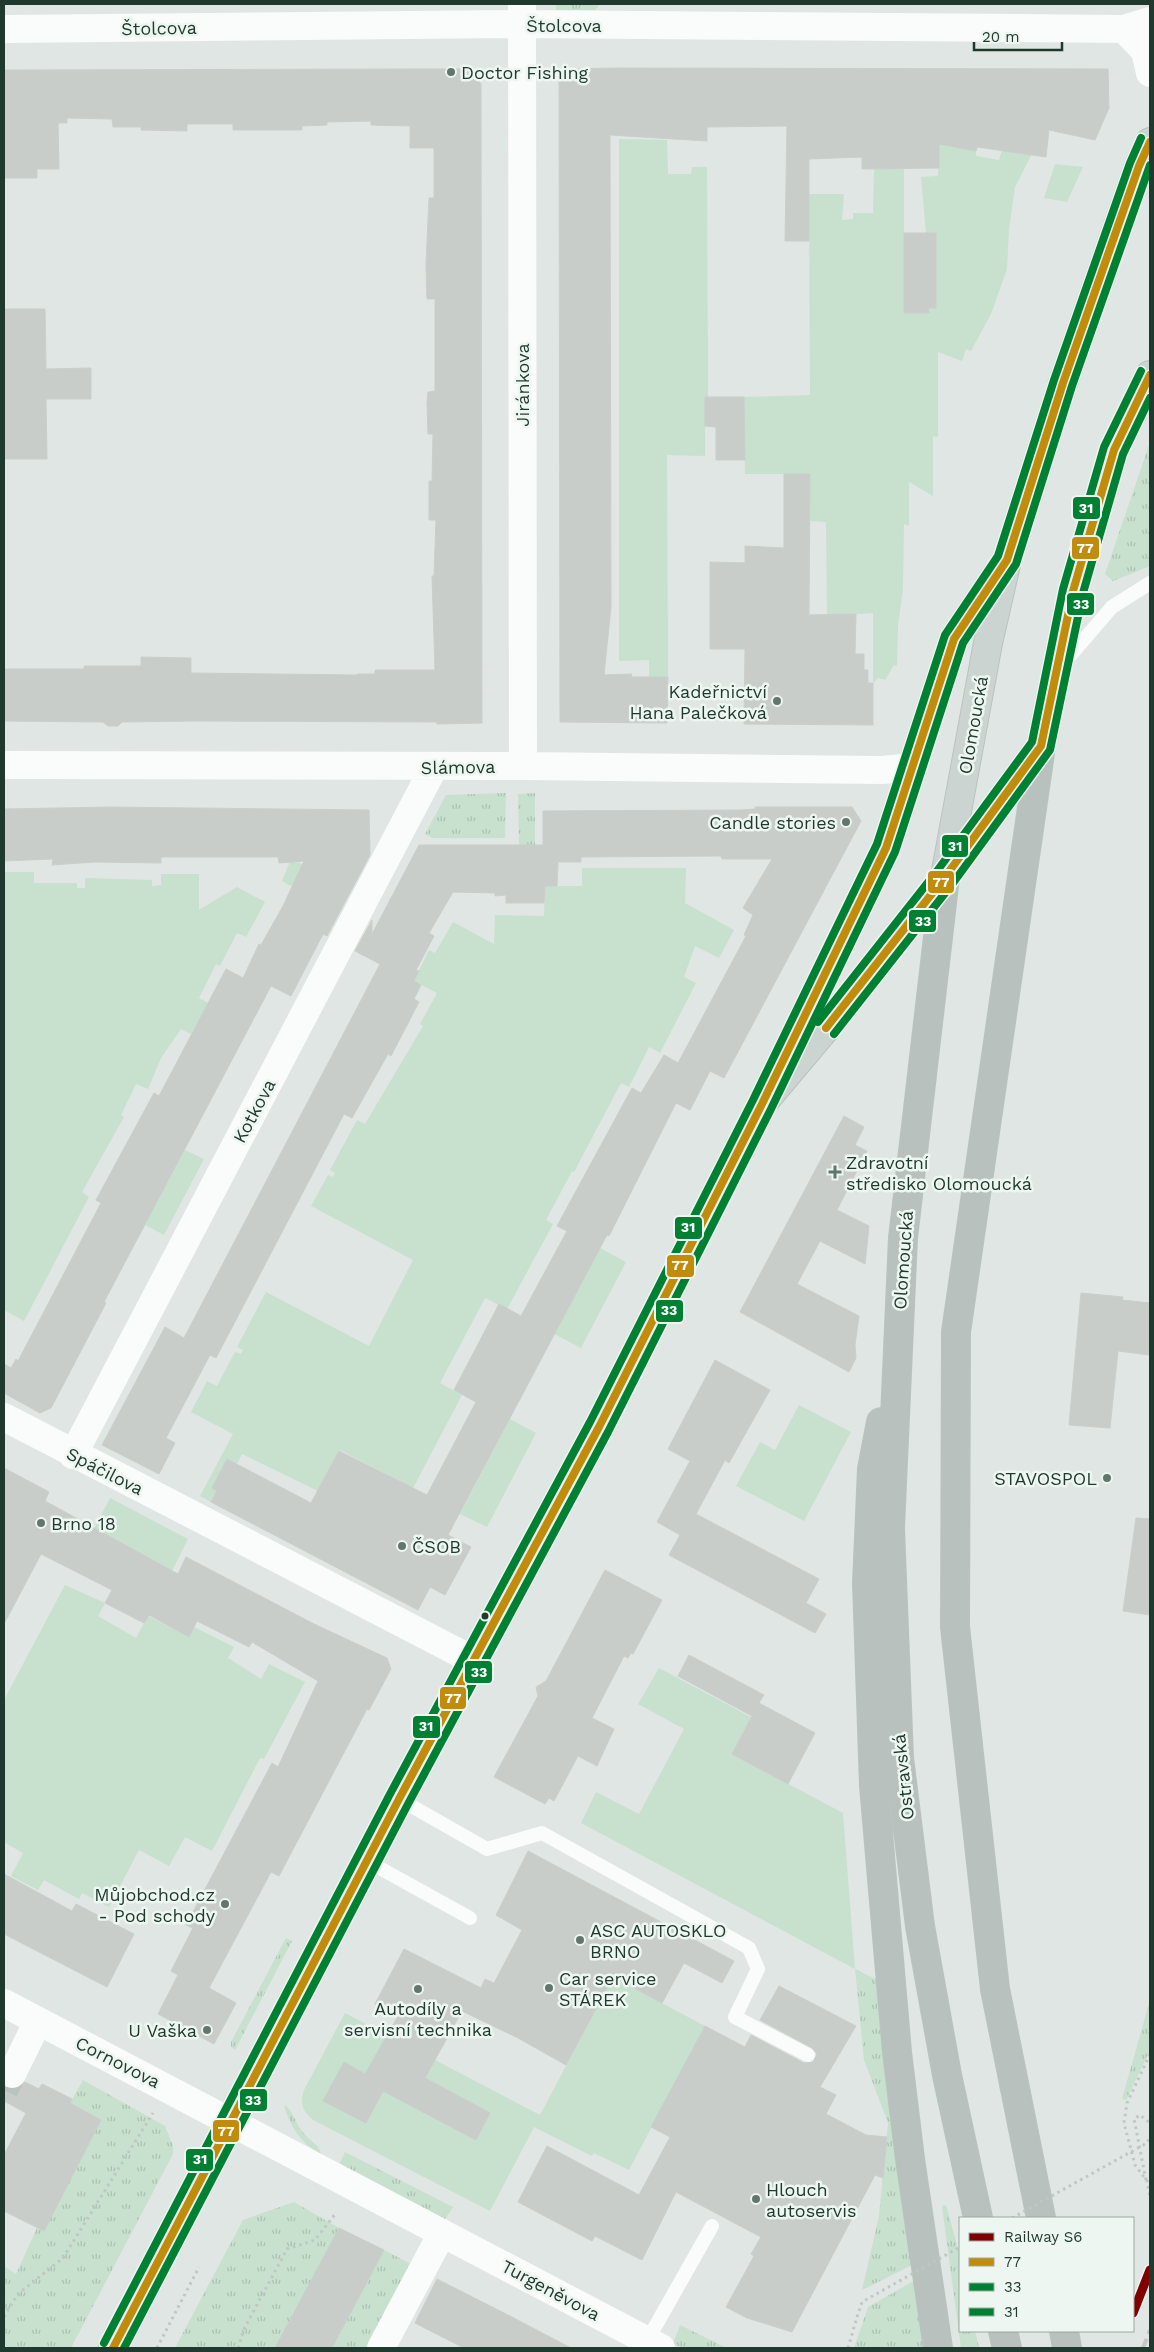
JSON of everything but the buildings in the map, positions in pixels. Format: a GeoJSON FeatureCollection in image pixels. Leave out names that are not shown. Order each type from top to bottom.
{"type":"FeatureCollection","features":[{"type":"Feature","properties":{"kind":"highway"},"geometry":{"type":"LineString","coordinates":[[1040,746],[956,1332],[955,1627],[995,1989],[1041,2217]]}},
{"type":"Feature","properties":{"kind":"highway","name":"Olomoucká"},"geometry":{"type":"LineString","coordinates":[[898,1330],[903,1238],[945,877]]}},
{"type":"Feature","properties":{"kind":"highway"},"geometry":{"type":"LineString","coordinates":[[898,1330],[872,1469],[867,1583],[874,1776],[897,2052],[910,2159],[938,2348]]}},
{"type":"Feature","properties":{"kind":"highway","name":"Ostravská"},"geometry":{"type":"LineString","coordinates":[[898,1330],[890,1528],[899,1758],[920,1926],[947,2075],[978,2217]]}},
{"type":"Feature","properties":{"kind":"highway"},"geometry":{"type":"LineString","coordinates":[[1003,2332],[1007,2348]]}},
{"type":"Feature","properties":{"kind":"highway"},"geometry":{"type":"LineString","coordinates":[[1064,2332],[1068,2348]]}},
{"type":"Feature","properties":{"kind":"main road","name":"Olomoucká"},"geometry":{"type":"LineString","coordinates":[[945,877],[988,643],[1007,560],[1063,383],[1139,166],[1150,142]]}},
{"type":"Feature","properties":{"kind":"main road"},"geometry":{"type":"LineString","coordinates":[[762,1104],[831,1022],[945,877],[1040,746],[1073,591],[1114,450],[1150,375]]}},
{"type":"Feature","properties":{"kind":"main road"},"geometry":{"type":"LineString","coordinates":[[762,1104],[886,848],[954,639],[1007,560]]}},
{"type":"Feature","properties":{"kind":"street","name":"Štolcova"},"geometry":{"type":"LineString","coordinates":[[4,29],[522,14],[1124,29],[1150,21]]}},
{"type":"Feature","properties":{"kind":"street","name":"Jiránkova"},"geometry":{"type":"LineString","coordinates":[[522,14],[523,766]]}},
{"type":"Feature","properties":{"kind":"street"},"geometry":{"type":"LineString","coordinates":[[1124,29],[1145,51],[1150,73]]}},
{"type":"Feature","properties":{"kind":"street","name":"Slámova"},"geometry":{"type":"LineString","coordinates":[[4,766],[523,766],[882,770],[912,767]]}},
{"type":"Feature","properties":{"kind":"street","name":"Kotkova"},"geometry":{"type":"LineString","coordinates":[[73,1454],[434,767]]}},
{"type":"Feature","properties":{"kind":"street"},"geometry":{"type":"LineString","coordinates":[[114,2348],[399,1800],[598,1427],[762,1104]]}},
{"type":"Feature","properties":{"kind":"street","name":"Spáčilova"},"geometry":{"type":"LineString","coordinates":[[4,1417],[473,1660]]}},
{"type":"Feature","properties":{"kind":"street","name":"Cornovova"},"geometry":{"type":"LineString","coordinates":[[4,2003],[231,2121]]}},
{"type":"Feature","properties":{"kind":"street"},"geometry":{"type":"LineString","coordinates":[[12,2074],[38,2021]]}},
{"type":"Feature","properties":{"kind":"street","name":"Turgeněvova"},"geometry":{"type":"LineString","coordinates":[[231,2121],[654,2344]]}},
{"type":"Feature","properties":{"kind":"street"},"geometry":{"type":"LineString","coordinates":[[381,2348],[442,2232]]}},
{"type":"Feature","properties":{"kind":"lane"},"geometry":{"type":"LineString","coordinates":[[1055,674],[1112,607],[1150,583]]}},
{"type":"Feature","properties":{"kind":"lane"},"geometry":{"type":"LineString","coordinates":[[399,1800],[487,1849],[542,1833],[749,1948],[758,1969],[735,2017],[808,2055]]}},
{"type":"Feature","properties":{"kind":"lane"},"geometry":{"type":"LineString","coordinates":[[367,1861],[470,1918]]}},
{"type":"Feature","properties":{"kind":"lane"},"geometry":{"type":"LineString","coordinates":[[654,2344],[712,2226]]}},
{"type":"Feature","properties":{"kind":"path"},"geometry":{"type":"LineString","coordinates":[[1147,2181],[1135,2165],[1124,2123],[1127,2103],[1150,2054]]}},
{"type":"Feature","properties":{"kind":"path"},"geometry":{"type":"LineString","coordinates":[[4,2317],[13,2301],[23,2290],[63,2258],[154,2110]]}},
{"type":"Feature","properties":{"kind":"path"},"geometry":{"type":"LineString","coordinates":[[1150,2123],[1140,2115],[1134,2119],[1150,2197]]}},
{"type":"Feature","properties":{"kind":"path"},"geometry":{"type":"LineString","coordinates":[[1014,2217],[1147,2143],[1150,2137]]}},
{"type":"Feature","properties":{"kind":"path"},"geometry":{"type":"LineString","coordinates":[[238,2348],[244,2329],[287,2249],[315,2240],[336,2213]]}},
{"type":"Feature","properties":{"kind":"path"},"geometry":{"type":"LineString","coordinates":[[848,2348],[862,2302],[959,2248]]}},
{"type":"Feature","properties":{"kind":"path"},"geometry":{"type":"LineString","coordinates":[[157,2348],[199,2266]]}},
{"type":"Feature","properties":{"kind":"green space"},"geometry":{"type":"Polygon","coordinates":[[[556,4],[598,4],[598,7],[595,10],[556,10],[556,4]]]}},
{"type":"Feature","properties":{"kind":"green space"},"geometry":{"type":"Polygon","coordinates":[[[619,139],[667,140],[668,174],[691,174],[692,167],[707,167],[708,397],[705,397],[705,456],[667,455],[668,677],[649,677],[649,660],[619,661],[619,139]]]}},
{"type":"Feature","properties":{"kind":"green space"},"geometry":{"type":"Polygon","coordinates":[[[1005,139],[1034,150],[1015,187],[1009,229],[1007,269],[991,314],[971,351],[966,349],[962,361],[938,352],[938,437],[933,436],[933,496],[909,482],[909,526],[904,524],[903,589],[898,625],[897,666],[894,665],[885,680],[878,678],[873,683],[873,613],[827,616],[826,522],[810,521],[810,474],[745,474],[744,397],[810,395],[809,194],[844,194],[842,220],[853,219],[853,213],[873,213],[874,169],[904,168],[904,313],[928,313],[929,308],[936,308],[936,233],[926,233],[921,177],[938,176],[939,142],[976,151],[976,156],[999,160],[1005,139]]]}},
{"type":"Feature","properties":{"kind":"green space"},"geometry":{"type":"Polygon","coordinates":[[[1055,164],[1083,167],[1067,202],[1044,198],[1055,164]]]}},
{"type":"Feature","properties":{"kind":"green space"},"geometry":{"type":"Polygon","coordinates":[[[1150,442],[1150,566],[1113,581],[1105,574],[1150,442]]]}},
{"type":"Feature","properties":{"kind":"green space"},"geometry":{"type":"Polygon","coordinates":[[[506,793],[505,838],[433,838],[425,834],[446,795],[506,793]]]}},
{"type":"Feature","properties":{"kind":"green space"},"geometry":{"type":"Polygon","coordinates":[[[535,793],[535,845],[519,845],[518,794],[535,793]]]}},
{"type":"Feature","properties":{"kind":"green space"},"geometry":{"type":"Polygon","coordinates":[[[291,859],[326,875],[336,910],[282,881],[291,859]]]}},
{"type":"Feature","properties":{"kind":"green space"},"geometry":{"type":"Polygon","coordinates":[[[582,868],[686,868],[685,903],[734,930],[719,958],[695,946],[684,977],[696,983],[660,1053],[649,1047],[629,1087],[621,1083],[574,1172],[572,1171],[546,1220],[553,1224],[507,1309],[485,1298],[440,1383],[462,1395],[413,1488],[340,1450],[318,1491],[242,1454],[237,1464],[227,1459],[212,1488],[217,1491],[211,1502],[200,1496],[233,1434],[191,1412],[207,1381],[217,1386],[235,1352],[241,1354],[243,1350],[237,1347],[266,1292],[369,1346],[413,1260],[311,1206],[328,1175],[333,1177],[335,1173],[330,1170],[357,1120],[365,1124],[423,1026],[420,1024],[437,993],[414,981],[429,950],[435,953],[453,922],[494,944],[495,915],[544,916],[545,886],[582,886],[582,868]]]}},
{"type":"Feature","properties":{"kind":"green space"},"geometry":{"type":"Polygon","coordinates":[[[4,872],[34,872],[34,883],[77,883],[77,888],[85,888],[85,878],[152,880],[152,886],[161,885],[161,874],[199,874],[199,910],[237,887],[265,902],[246,937],[237,933],[220,966],[216,964],[199,998],[208,1003],[191,1034],[181,1029],[161,1058],[148,1089],[136,1084],[121,1115],[124,1117],[82,1192],[89,1197],[24,1321],[4,1310],[4,872]]]}},
{"type":"Feature","properties":{"kind":"green space"},"geometry":{"type":"Polygon","coordinates":[[[185,1150],[204,1159],[164,1235],[145,1225],[185,1150]]]}},
{"type":"Feature","properties":{"kind":"green space"},"geometry":{"type":"Polygon","coordinates":[[[600,1248],[626,1262],[581,1348],[554,1334],[600,1248]]]}},
{"type":"Feature","properties":{"kind":"green space"},"geometry":{"type":"Polygon","coordinates":[[[799,1405],[851,1432],[804,1521],[736,1486],[760,1442],[775,1450],[799,1405]]]}},
{"type":"Feature","properties":{"kind":"green space"},"geometry":{"type":"Polygon","coordinates":[[[510,1419],[536,1433],[487,1527],[460,1514],[510,1419]]]}},
{"type":"Feature","properties":{"kind":"green space"},"geometry":{"type":"Polygon","coordinates":[[[110,1498],[188,1539],[172,1571],[94,1529],[110,1498]]]}},
{"type":"Feature","properties":{"kind":"green space"},"geometry":{"type":"Polygon","coordinates":[[[65,1585],[105,1603],[98,1616],[136,1638],[148,1616],[189,1637],[194,1627],[234,1647],[228,1658],[261,1679],[269,1664],[305,1682],[264,1759],[260,1758],[212,1851],[185,1837],[169,1866],[139,1850],[109,1907],[82,1893],[79,1899],[44,1880],[38,1890],[11,1876],[23,1853],[4,1842],[4,1700],[65,1585]]]}},
{"type":"Feature","properties":{"kind":"green space"},"geometry":{"type":"Polygon","coordinates":[[[659,1668],[751,1717],[732,1754],[843,1813],[855,1969],[581,1823],[596,1792],[639,1814],[684,1729],[638,1704],[659,1668]]]}},
{"type":"Feature","properties":{"kind":"green space"},"geometry":{"type":"Polygon","coordinates":[[[286,1938],[292,1941],[235,2050],[231,2047],[231,2042],[286,1938]]]}},
{"type":"Feature","properties":{"kind":"green space"},"geometry":{"type":"Polygon","coordinates":[[[855,1969],[884,1983],[918,2262],[862,2290],[879,2216],[888,2123],[864,2060],[855,1969]]]}},
{"type":"Feature","properties":{"kind":"green space"},"geometry":{"type":"Polygon","coordinates":[[[613,1977],[705,2026],[629,2170],[594,2153],[592,2156],[534,2127],[490,2211],[313,2120],[304,2110],[302,2099],[304,2090],[345,2013],[540,2115],[613,1977]]]}},
{"type":"Feature","properties":{"kind":"green space"},"geometry":{"type":"Polygon","coordinates":[[[1150,2000],[1150,2050],[1126,2100],[1122,2099],[1150,2000]]]}},
{"type":"Feature","properties":{"kind":"green space"},"geometry":{"type":"Polygon","coordinates":[[[83,2080],[165,2126],[173,2146],[173,2154],[71,2348],[4,2348],[4,2266],[16,2274],[37,2228],[44,2231],[101,2120],[70,2103],[83,2080]]]}},
{"type":"Feature","properties":{"kind":"green space"},"geometry":{"type":"Polygon","coordinates":[[[284,2105],[290,2110],[304,2134],[317,2146],[321,2155],[297,2134],[284,2105]]]}},
{"type":"Feature","properties":{"kind":"green space"},"geometry":{"type":"Polygon","coordinates":[[[345,2152],[453,2207],[445,2219],[339,2165],[345,2152]]]}},
{"type":"Feature","properties":{"kind":"green space"},"geometry":{"type":"Polygon","coordinates":[[[294,2202],[339,2228],[275,2348],[175,2348],[243,2220],[294,2202]]]}},
{"type":"Feature","properties":{"kind":"green space"},"geometry":{"type":"Polygon","coordinates":[[[946,2205],[959,2252],[959,2332],[975,2332],[979,2348],[961,2348],[942,2206],[946,2205]]]}},
{"type":"Feature","properties":{"kind":"green space"},"geometry":{"type":"Polygon","coordinates":[[[384,2250],[411,2264],[371,2348],[332,2348],[384,2250]]]}},
{"type":"Feature","properties":{"kind":"green space"},"geometry":{"type":"Polygon","coordinates":[[[919,2278],[928,2348],[854,2348],[868,2307],[919,2278]]]}},
{"type":"Feature","properties":{"kind":"green space"},"geometry":{"type":"Polygon","coordinates":[[[680,2325],[727,2348],[684,2348],[673,2344],[680,2325]]]}},
{"type":"Feature","properties":{"kind":"tunnel"},"geometry":{"type":"LineString","coordinates":[[4,2090],[12,2074]]}},
{"type":"Feature","properties":{"kind":"railway"},"geometry":{"type":"LineString","coordinates":[[1134,2313],[1150,2277]]}},
{"type":"Feature","properties":{"kind":"railway"},"geometry":{"type":"LineString","coordinates":[[1143,2348],[1150,2330]]}},
{"type":"Feature","properties":{"kind":"rail line","name":"S6"},"geometry":{"type":"LineString","coordinates":[[1134,2310],[1150,2270]]}},
{"type":"Feature","properties":{"kind":"transit line","name":"31"},"geometry":{"type":"LineString","coordinates":[[104,2343],[390,1794],[590,1422],[753,1100],[877,844],[945,635],[998,556],[1054,380],[1130,163],[1141,138]]}},
{"type":"Feature","properties":{"kind":"transit line","name":"77"},"geometry":{"type":"LineString","coordinates":[[113,2348],[399,1799],[599,1427],[762,1104],[886,848],[954,639],[1007,560],[1063,383],[1139,166],[1150,142]]}},
{"type":"Feature","properties":{"kind":"transit line","name":"33"},"geometry":{"type":"LineString","coordinates":[[124,2348],[408,1804],[608,1432],[771,1109],[895,852],[963,643],[1016,564],[1072,386],[1150,165]]}},
{"type":"Feature","properties":{"kind":"transit line","name":"31"},"geometry":{"type":"LineString","coordinates":[[818,1022],[937,871],[1032,742],[1063,589],[1104,447],[1141,371]]}},
{"type":"Feature","properties":{"kind":"transit line","name":"77"},"geometry":{"type":"LineString","coordinates":[[826,1028],[945,877],[1041,746],[1073,591],[1114,450],[1150,375]]}},
{"type":"Feature","properties":{"kind":"transit line","name":"33"},"geometry":{"type":"LineString","coordinates":[[834,1034],[953,883],[1050,750],[1083,593],[1123,454],[1150,398]]}},
{"type":"Feature","properties":{"kind":"place","name":"Doctor Fishing"},"geometry":{"type":"Point","coordinates":[451,72]}},
{"type":"Feature","properties":{"kind":"place","name":"Kadeřnictví Hana Palečková"},"geometry":{"type":"Point","coordinates":[777,701]}},
{"type":"Feature","properties":{"kind":"place","name":"Candle stories"},"geometry":{"type":"Point","coordinates":[846,822]}},
{"type":"Feature","properties":{"kind":"place","name":"Zdravotní středisko Olomoucká"},"geometry":{"type":"Point","coordinates":[835,1172]}},
{"type":"Feature","properties":{"kind":"place","name":"STAVOSPOL"},"geometry":{"type":"Point","coordinates":[1107,1478]}},
{"type":"Feature","properties":{"kind":"place","name":"Brno 18"},"geometry":{"type":"Point","coordinates":[41,1523]}},
{"type":"Feature","properties":{"kind":"place","name":"ČSOB"},"geometry":{"type":"Point","coordinates":[402,1546]}},
{"type":"Feature","properties":{"kind":"place","name":"Můjobchod.cz - Pod schody"},"geometry":{"type":"Point","coordinates":[225,1904]}},
{"type":"Feature","properties":{"kind":"place","name":"ASC AUTOSKLO BRNO"},"geometry":{"type":"Point","coordinates":[580,1940]}},
{"type":"Feature","properties":{"kind":"place","name":"Car service STÁREK"},"geometry":{"type":"Point","coordinates":[549,1988]}},
{"type":"Feature","properties":{"kind":"place","name":"Autodíly a servisní technika"},"geometry":{"type":"Point","coordinates":[418,1989]}},
{"type":"Feature","properties":{"kind":"place","name":"U Vaška"},"geometry":{"type":"Point","coordinates":[207,2030]}},
{"type":"Feature","properties":{"kind":"place","name":"Hlouch autoservis"},"geometry":{"type":"Point","coordinates":[756,2199]}}]}
